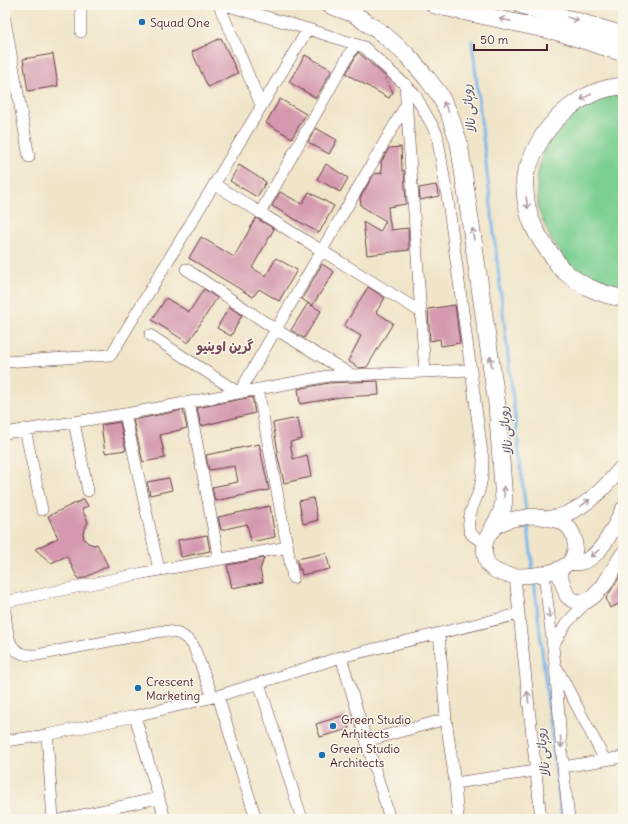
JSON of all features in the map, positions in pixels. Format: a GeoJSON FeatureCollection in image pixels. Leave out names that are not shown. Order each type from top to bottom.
{"type":"FeatureCollection","features":[{"type":"Feature","properties":{"kind":"highway"},"geometry":{"type":"LineString","coordinates":[[330,5],[354,14],[383,34],[407,55],[438,94],[448,113],[459,143],[497,405],[504,501],[501,514],[489,535]]}},
{"type":"Feature","properties":{"kind":"highway"},"geometry":{"type":"LineString","coordinates":[[434,5],[558,32],[623,53]]}},
{"type":"Feature","properties":{"kind":"highway"},"geometry":{"type":"LineString","coordinates":[[522,5],[623,35]]}},
{"type":"Feature","properties":{"kind":"highway"},"geometry":{"type":"LineString","coordinates":[[623,86],[594,92],[572,105],[550,126],[534,151],[525,177],[526,204],[534,228],[544,246],[562,270],[583,284],[610,296],[623,298]]}},
{"type":"Feature","properties":{"kind":"main road"},"geometry":{"type":"LineString","coordinates":[[550,518],[568,513],[584,504],[607,485],[623,466]]}},
{"type":"Feature","properties":{"kind":"main road"},"geometry":{"type":"LineString","coordinates":[[557,569],[575,549],[575,540],[572,531],[563,523],[550,518],[531,516],[503,522],[489,535],[484,553],[488,566],[499,573],[515,577],[557,569],[582,562],[593,556],[602,548],[623,509]]}},
{"type":"Feature","properties":{"kind":"main road"},"geometry":{"type":"LineString","coordinates":[[557,569],[567,596],[572,600],[579,602],[587,601],[604,585],[623,554]]}},
{"type":"Feature","properties":{"kind":"street"},"geometry":{"type":"LineString","coordinates":[[81,5],[82,32]]}},
{"type":"Feature","properties":{"kind":"street"},"geometry":{"type":"LineString","coordinates":[[219,5],[261,105]]}},
{"type":"Feature","properties":{"kind":"street"},"geometry":{"type":"LineString","coordinates":[[225,5],[308,28],[364,47],[414,92],[437,134],[449,208],[483,460],[479,490],[469,519],[469,528],[475,537],[489,535]]}},
{"type":"Feature","properties":{"kind":"street"},"geometry":{"type":"LineString","coordinates":[[5,20],[29,157]]}},
{"type":"Feature","properties":{"kind":"street"},"geometry":{"type":"LineString","coordinates":[[5,362],[111,355],[308,28]]}},
{"type":"Feature","properties":{"kind":"street"},"geometry":{"type":"LineString","coordinates":[[260,213],[355,44]]}},
{"type":"Feature","properties":{"kind":"street"},"geometry":{"type":"LineString","coordinates":[[405,84],[425,372]]}},
{"type":"Feature","properties":{"kind":"street"},"geometry":{"type":"LineString","coordinates":[[238,393],[406,105]]}},
{"type":"Feature","properties":{"kind":"street"},"geometry":{"type":"LineString","coordinates":[[214,184],[421,312]]}},
{"type":"Feature","properties":{"kind":"street"},"geometry":{"type":"LineString","coordinates":[[186,269],[276,329],[352,375]]}},
{"type":"Feature","properties":{"kind":"street"},"geometry":{"type":"LineString","coordinates":[[150,335],[238,393]]}},
{"type":"Feature","properties":{"kind":"street"},"geometry":{"type":"LineString","coordinates":[[5,433],[125,414],[328,376],[471,370]]}},
{"type":"Feature","properties":{"kind":"street"},"geometry":{"type":"LineString","coordinates":[[258,389],[293,578]]}},
{"type":"Feature","properties":{"kind":"street"},"geometry":{"type":"LineString","coordinates":[[189,402],[219,559]]}},
{"type":"Feature","properties":{"kind":"street"},"geometry":{"type":"LineString","coordinates":[[125,414],[159,570]]}},
{"type":"Feature","properties":{"kind":"street"},"geometry":{"type":"LineString","coordinates":[[74,422],[88,491]]}},
{"type":"Feature","properties":{"kind":"street"},"geometry":{"type":"LineString","coordinates":[[25,429],[42,510]]}},
{"type":"Feature","properties":{"kind":"street"},"geometry":{"type":"LineString","coordinates":[[5,602],[159,570],[288,547]]}},
{"type":"Feature","properties":{"kind":"street"},"geometry":{"type":"LineString","coordinates":[[557,569],[553,645],[563,767],[569,819]]}},
{"type":"Feature","properties":{"kind":"street"},"geometry":{"type":"LineString","coordinates":[[515,577],[541,819]]}},
{"type":"Feature","properties":{"kind":"street"},"geometry":{"type":"LineString","coordinates":[[553,645],[566,624],[587,601]]}},
{"type":"Feature","properties":{"kind":"street"},"geometry":{"type":"LineString","coordinates":[[5,611],[9,641],[13,648],[19,653],[27,656],[166,630],[175,632],[188,639],[194,645],[215,696],[256,819]]}},
{"type":"Feature","properties":{"kind":"street"},"geometry":{"type":"LineString","coordinates":[[5,741],[47,735],[135,716],[215,696],[341,657],[519,614]]}},
{"type":"Feature","properties":{"kind":"street"},"geometry":{"type":"LineString","coordinates":[[439,633],[446,719],[455,783],[458,819]]}},
{"type":"Feature","properties":{"kind":"street"},"geometry":{"type":"LineString","coordinates":[[341,657],[390,819]]}},
{"type":"Feature","properties":{"kind":"street"},"geometry":{"type":"LineString","coordinates":[[555,664],[605,760]]}},
{"type":"Feature","properties":{"kind":"street"},"geometry":{"type":"LineString","coordinates":[[259,683],[302,819]]}},
{"type":"Feature","properties":{"kind":"street"},"geometry":{"type":"LineString","coordinates":[[135,716],[165,819]]}},
{"type":"Feature","properties":{"kind":"street"},"geometry":{"type":"LineString","coordinates":[[366,741],[446,719]]}},
{"type":"Feature","properties":{"kind":"street"},"geometry":{"type":"LineString","coordinates":[[47,735],[53,819]]}},
{"type":"Feature","properties":{"kind":"street"},"geometry":{"type":"LineString","coordinates":[[563,767],[623,757]]}},
{"type":"Feature","properties":{"kind":"street"},"geometry":{"type":"LineString","coordinates":[[455,783],[536,771]]}},
{"type":"Feature","properties":{"kind":"street"},"geometry":{"type":"LineString","coordinates":[[63,819],[158,798]]}},
{"type":"Feature","properties":{"kind":"green space"},"geometry":{"type":"Polygon","coordinates":[[[623,93],[623,286],[602,284],[570,265],[551,240],[538,209],[537,178],[543,152],[557,129],[576,111],[604,97],[623,93]]]}},
{"type":"Feature","properties":{"kind":"building"},"geometry":{"type":"Polygon","coordinates":[[[221,38],[238,73],[208,87],[192,52],[221,38]]]}},
{"type":"Feature","properties":{"kind":"building"},"geometry":{"type":"Polygon","coordinates":[[[358,52],[386,77],[385,79],[393,92],[389,98],[346,74],[358,52]]]}},
{"type":"Feature","properties":{"kind":"building"},"geometry":{"type":"Polygon","coordinates":[[[53,54],[58,86],[28,91],[23,59],[53,54]]]}},
{"type":"Feature","properties":{"kind":"building"},"geometry":{"type":"Polygon","coordinates":[[[305,55],[332,70],[316,98],[289,82],[305,55]]]}},
{"type":"Feature","properties":{"kind":"building"},"geometry":{"type":"Polygon","coordinates":[[[280,99],[306,114],[292,138],[266,123],[280,99]]]}},
{"type":"Feature","properties":{"kind":"building"},"geometry":{"type":"Polygon","coordinates":[[[316,128],[337,140],[329,154],[308,142],[316,128]]]}},
{"type":"Feature","properties":{"kind":"building"},"geometry":{"type":"Polygon","coordinates":[[[401,147],[406,204],[388,207],[391,230],[408,228],[409,250],[367,255],[363,222],[380,232],[386,221],[361,206],[360,198],[374,174],[382,173],[381,162],[389,148],[401,147]]]}},
{"type":"Feature","properties":{"kind":"building"},"geometry":{"type":"Polygon","coordinates":[[[326,164],[348,178],[340,192],[317,179],[326,164]]]}},
{"type":"Feature","properties":{"kind":"building"},"geometry":{"type":"Polygon","coordinates":[[[239,165],[266,182],[257,197],[230,181],[239,165]]]}},
{"type":"Feature","properties":{"kind":"building"},"geometry":{"type":"Polygon","coordinates":[[[436,185],[439,196],[420,200],[419,188],[436,185]]]}},
{"type":"Feature","properties":{"kind":"building"},"geometry":{"type":"Polygon","coordinates":[[[280,192],[302,204],[309,192],[334,206],[319,233],[272,206],[280,192]]]}},
{"type":"Feature","properties":{"kind":"building"},"geometry":{"type":"Polygon","coordinates":[[[256,218],[274,229],[252,268],[266,276],[276,258],[297,270],[279,301],[259,289],[253,297],[189,258],[201,237],[234,257],[256,218]]]}},
{"type":"Feature","properties":{"kind":"building"},"geometry":{"type":"Polygon","coordinates":[[[322,264],[334,272],[312,306],[302,299],[322,264]]]}},
{"type":"Feature","properties":{"kind":"building"},"geometry":{"type":"Polygon","coordinates":[[[368,287],[385,298],[376,312],[393,323],[367,367],[359,368],[348,361],[361,336],[344,326],[368,287]]]}},
{"type":"Feature","properties":{"kind":"building"},"geometry":{"type":"Polygon","coordinates":[[[204,289],[217,298],[188,343],[152,320],[166,298],[189,312],[204,289]]]}},
{"type":"Feature","properties":{"kind":"building"},"geometry":{"type":"Polygon","coordinates":[[[308,303],[321,311],[304,338],[291,330],[308,303]]]}},
{"type":"Feature","properties":{"kind":"building"},"geometry":{"type":"Polygon","coordinates":[[[455,305],[460,343],[441,346],[440,339],[430,341],[428,309],[455,305]]]}},
{"type":"Feature","properties":{"kind":"building"},"geometry":{"type":"Polygon","coordinates":[[[229,307],[242,315],[231,336],[217,328],[229,307]]]}},
{"type":"Feature","properties":{"kind":"building"},"geometry":{"type":"Polygon","coordinates":[[[378,381],[379,395],[341,397],[300,404],[298,389],[329,383],[378,381]]]}},
{"type":"Feature","properties":{"kind":"building"},"geometry":{"type":"Polygon","coordinates":[[[252,397],[255,413],[201,426],[197,408],[252,397]]]}},
{"type":"Feature","properties":{"kind":"building"},"geometry":{"type":"Polygon","coordinates":[[[183,410],[187,428],[160,435],[165,458],[143,462],[133,420],[183,410]]]}},
{"type":"Feature","properties":{"kind":"building"},"geometry":{"type":"Polygon","coordinates":[[[298,418],[302,439],[290,442],[293,459],[307,455],[311,477],[284,483],[277,453],[273,423],[298,418]]]}},
{"type":"Feature","properties":{"kind":"building"},"geometry":{"type":"Polygon","coordinates":[[[120,422],[126,450],[105,453],[101,425],[120,422]]]}},
{"type":"Feature","properties":{"kind":"building"},"geometry":{"type":"Polygon","coordinates":[[[259,444],[269,490],[215,501],[212,487],[238,482],[235,466],[209,470],[206,455],[259,444]]]}},
{"type":"Feature","properties":{"kind":"building"},"geometry":{"type":"Polygon","coordinates":[[[169,478],[172,490],[150,495],[147,482],[169,478]]]}},
{"type":"Feature","properties":{"kind":"building"},"geometry":{"type":"Polygon","coordinates":[[[313,498],[318,520],[303,524],[299,501],[313,498]]]}},
{"type":"Feature","properties":{"kind":"building"},"geometry":{"type":"Polygon","coordinates":[[[84,499],[88,506],[82,509],[88,522],[83,533],[84,539],[88,543],[94,545],[97,544],[108,566],[84,578],[78,579],[67,556],[51,563],[35,549],[58,538],[48,516],[84,499]]]}},
{"type":"Feature","properties":{"kind":"building"},"geometry":{"type":"Polygon","coordinates":[[[270,506],[275,537],[251,542],[247,524],[221,530],[218,517],[270,506]]]}},
{"type":"Feature","properties":{"kind":"building"},"geometry":{"type":"Polygon","coordinates":[[[207,535],[210,551],[181,557],[178,540],[207,535]]]}},
{"type":"Feature","properties":{"kind":"building"},"geometry":{"type":"Polygon","coordinates":[[[326,553],[330,569],[302,575],[301,569],[299,570],[297,559],[326,553]]]}},
{"type":"Feature","properties":{"kind":"building"},"geometry":{"type":"Polygon","coordinates":[[[264,558],[260,570],[263,582],[232,588],[227,565],[264,558]]]}},
{"type":"Feature","properties":{"kind":"building"},"geometry":{"type":"Polygon","coordinates":[[[623,572],[623,602],[610,608],[606,598],[623,572]]]}},
{"type":"Feature","properties":{"kind":"building","name":"Green Studio Arhitects"},"geometry":{"type":"Polygon","coordinates":[[[345,715],[349,729],[320,737],[316,724],[345,715]]]}},
{"type":"Feature","properties":{"kind":"waterway","name":"روہائی نالا"},"geometry":{"type":"LineString","coordinates":[[472,41],[526,513]]}},
{"type":"Feature","properties":{"kind":"waterway","name":"روہائی نالا"},"geometry":{"type":"LineString","coordinates":[[527,520],[533,570]]}},
{"type":"Feature","properties":{"kind":"waterway","name":"روہائی نالا"},"geometry":{"type":"LineString","coordinates":[[534,580],[557,783]]}},
{"type":"Feature","properties":{"kind":"waterway","name":"روہائی نالا"},"geometry":{"type":"LineString","coordinates":[[557,781],[561,819]]}},
{"type":"Feature","properties":{"kind":"place","name":"Squad One"},"geometry":{"type":"Point","coordinates":[142,22]}},
{"type":"Feature","properties":{"kind":"place","name":"Crescent Marketing"},"geometry":{"type":"Point","coordinates":[138,688]}},
{"type":"Feature","properties":{"kind":"place","name":"Green Studio Arhitects"},"geometry":{"type":"Point","coordinates":[333,726]}},
{"type":"Feature","properties":{"kind":"place","name":"Green Studio Architects"},"geometry":{"type":"Point","coordinates":[322,755]}},
{"type":"Feature","properties":{"kind":"district","name":"گرین اوینیو"},"geometry":{"type":"Point","coordinates":[225,346]}}]}
